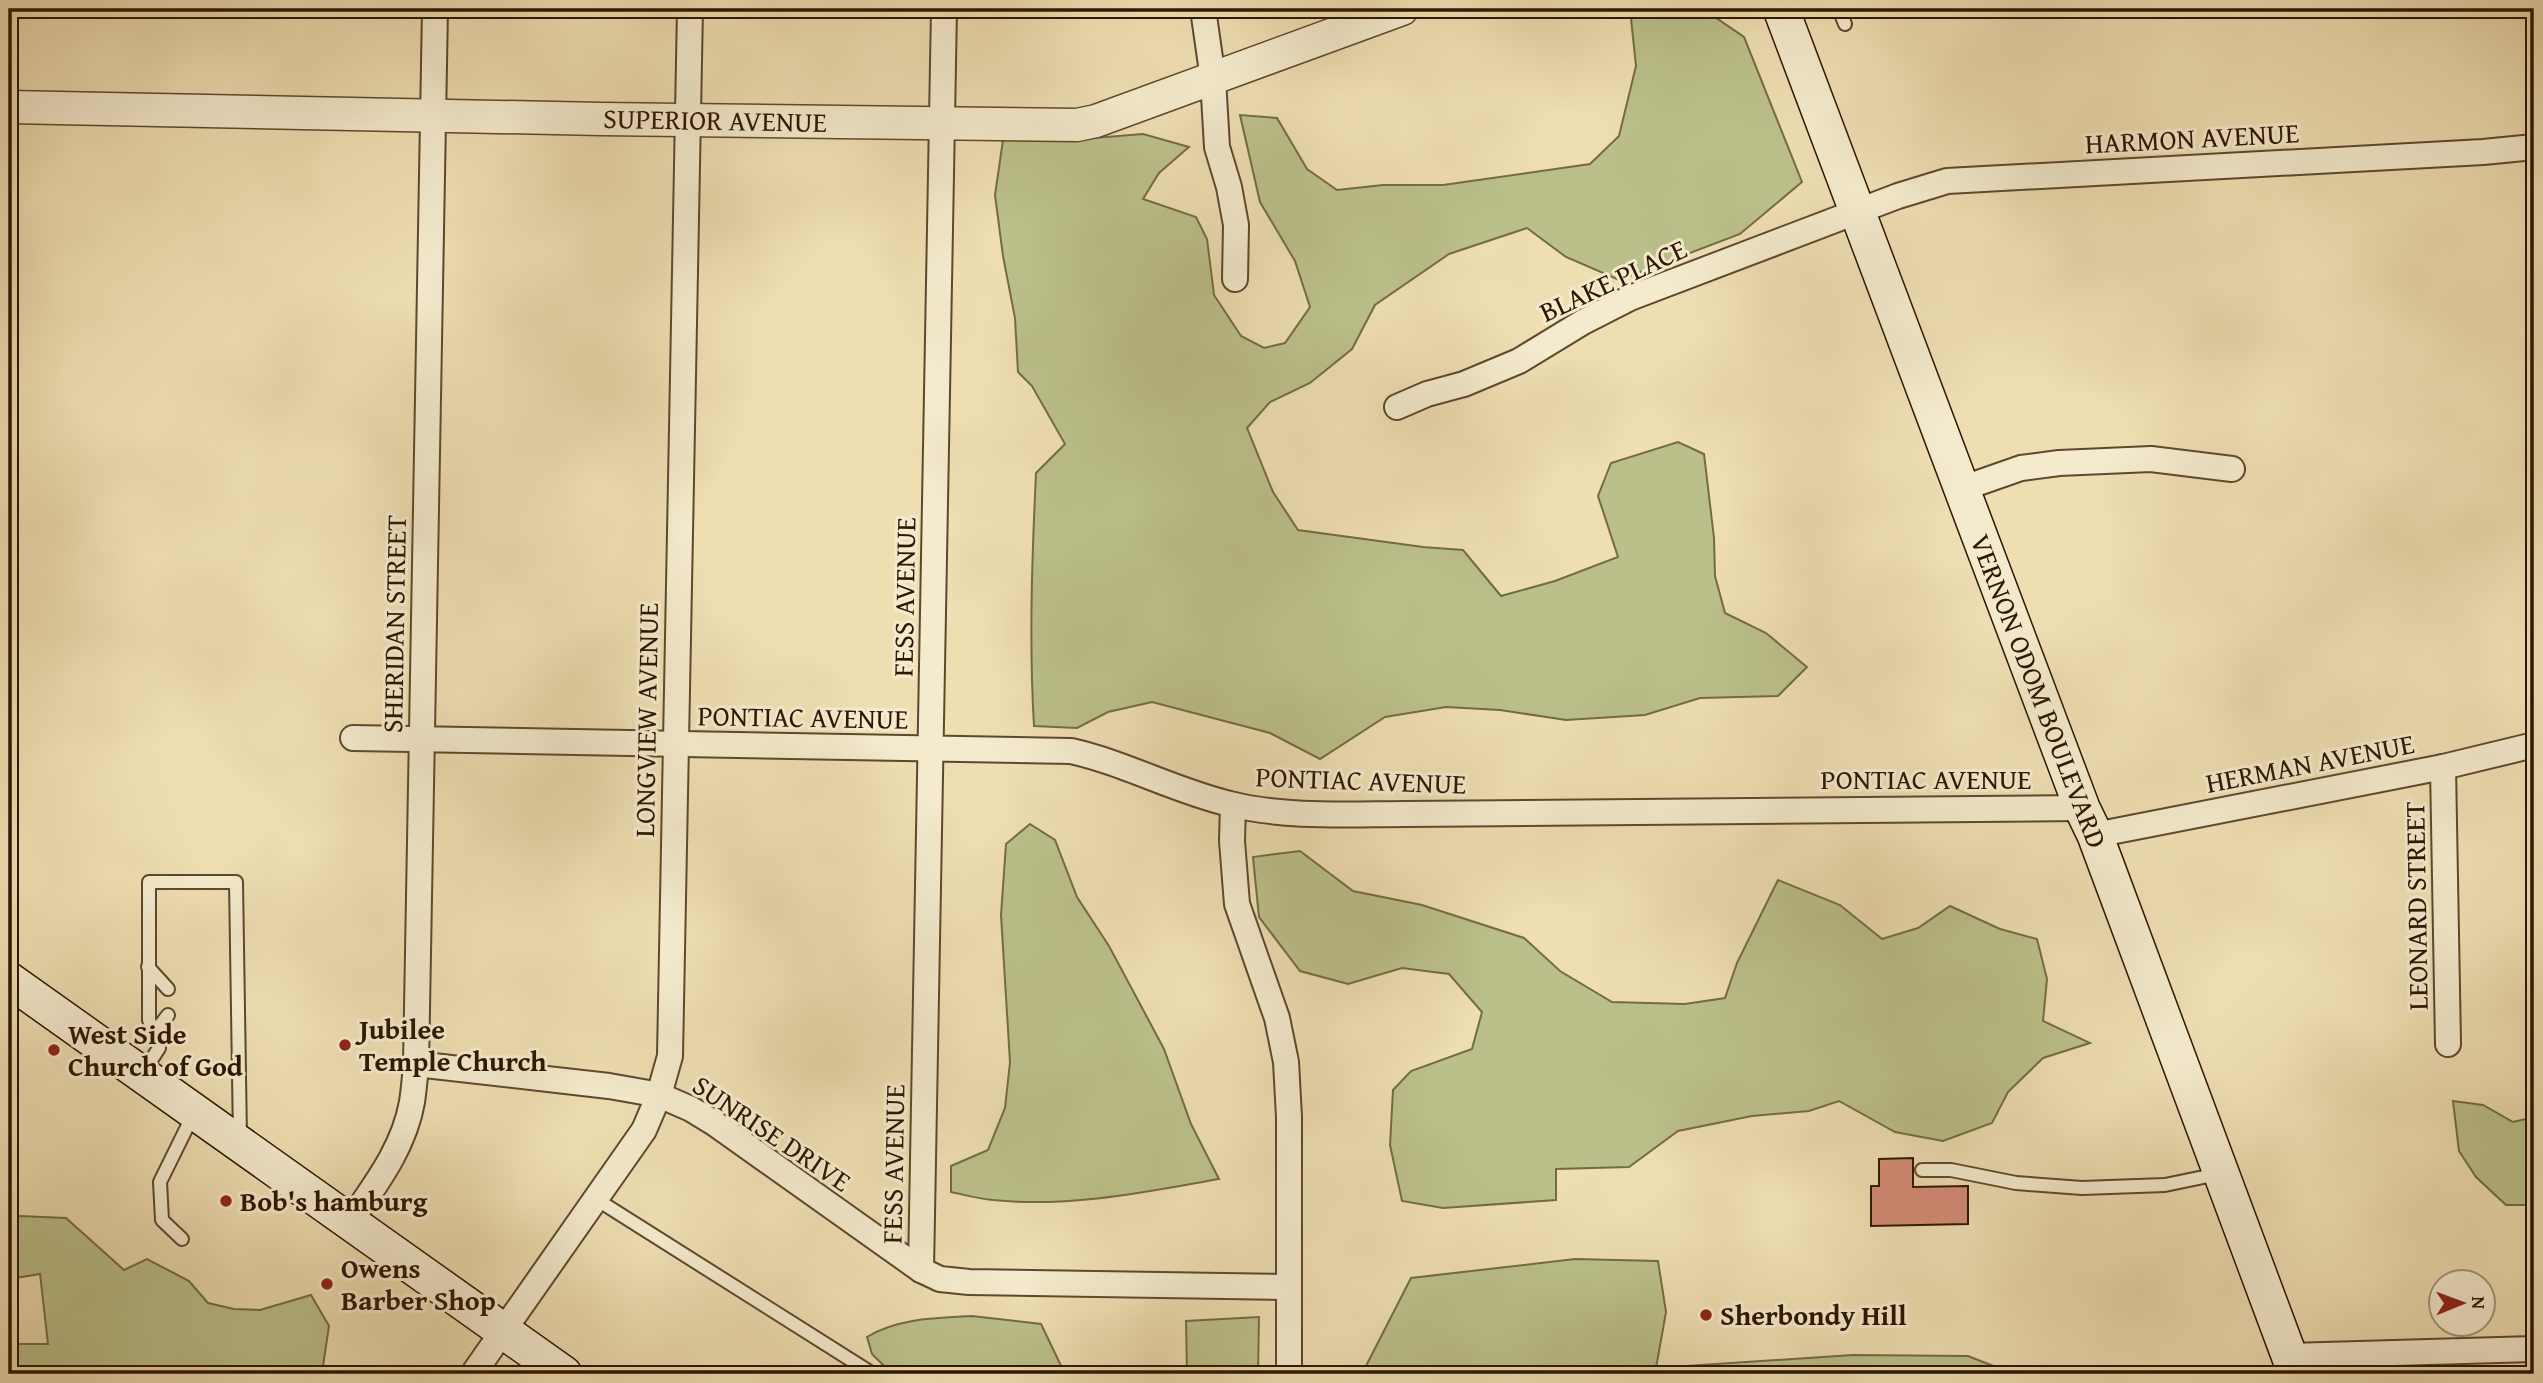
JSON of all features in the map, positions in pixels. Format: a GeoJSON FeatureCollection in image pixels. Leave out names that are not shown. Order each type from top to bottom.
{"type":"FeatureCollection","features":[{"type":"Feature","properties":{"kind":"main road","name":"VERNON ODOM BOULEVARD"},"geometry":{"type":"LineString","coordinates":[[1781,9],[2222,1173],[2292,1365]]}},
{"type":"Feature","properties":{"kind":"main road"},"geometry":{"type":"LineString","coordinates":[[9,980],[564,1374]]}},
{"type":"Feature","properties":{"kind":"street","name":"SHERIDAN STREET"},"geometry":{"type":"LineString","coordinates":[[349,1223],[400,1142],[412,1102],[416,1064],[435,9]]}},
{"type":"Feature","properties":{"kind":"street","name":"LONGVIEW AVENUE"},"geometry":{"type":"LineString","coordinates":[[473,1374],[555,1253],[644,1130],[659,1095],[670,1056],[690,9]]}},
{"type":"Feature","properties":{"kind":"street","name":"FESS AVENUE"},"geometry":{"type":"LineString","coordinates":[[921,1270],[944,9]]}},
{"type":"Feature","properties":{"kind":"street"},"geometry":{"type":"LineString","coordinates":[[1203,9],[1213,79],[1217,147],[1229,187],[1236,225],[1235,279]]}},
{"type":"Feature","properties":{"kind":"street","name":"SUPERIOR AVENUE"},"geometry":{"type":"LineString","coordinates":[[9,107],[1077,125],[1096,121],[1402,9]]}},
{"type":"Feature","properties":{"kind":"street","name":"HARMON AVENUE"},"geometry":{"type":"LineString","coordinates":[[1857,212],[1947,181],[2469,153],[2534,147]]}},
{"type":"Feature","properties":{"kind":"street","name":"BLAKE PLACE"},"geometry":{"type":"LineString","coordinates":[[1397,407],[1427,394],[1464,384],[1519,361],[1583,322],[1630,298],[1857,212]]}},
{"type":"Feature","properties":{"kind":"street"},"geometry":{"type":"LineString","coordinates":[[1961,489],[2004,473],[2059,463],[2151,459],[2232,470]]}},
{"type":"Feature","properties":{"kind":"street","name":"PONTIAC AVENUE"},"geometry":{"type":"LineString","coordinates":[[353,738],[1071,751],[1098,757],[1143,776],[1233,805],[1301,813],[2088,821]]}},
{"type":"Feature","properties":{"kind":"street","name":"HERMAN AVENUE"},"geometry":{"type":"LineString","coordinates":[[2088,821],[2443,767],[2534,745]]}},
{"type":"Feature","properties":{"kind":"street","name":"LEONARD STREET"},"geometry":{"type":"LineString","coordinates":[[2443,767],[2448,1044]]}},
{"type":"Feature","properties":{"kind":"street"},"geometry":{"type":"LineString","coordinates":[[1233,805],[1232,841],[1237,904],[1277,1017],[1286,1062],[1289,1117],[1289,1374]]}},
{"type":"Feature","properties":{"kind":"street","name":"SUNRISE DRIVE"},"geometry":{"type":"LineString","coordinates":[[416,1064],[609,1086],[659,1095],[691,1109],[714,1124],[921,1270],[940,1279],[969,1282],[1289,1287]]}},
{"type":"Feature","properties":{"kind":"street"},"geometry":{"type":"LineString","coordinates":[[2292,1365],[2534,1349]]}},
{"type":"Feature","properties":{"kind":"lane"},"geometry":{"type":"LineString","coordinates":[[1839,9],[1845,24]]}},
{"type":"Feature","properties":{"kind":"lane"},"geometry":{"type":"LineString","coordinates":[[142,1075],[159,1048],[149,1020],[149,882],[236,882],[240,1145]]}},
{"type":"Feature","properties":{"kind":"lane"},"geometry":{"type":"LineString","coordinates":[[148,967],[168,989]]}},
{"type":"Feature","properties":{"kind":"lane"},"geometry":{"type":"LineString","coordinates":[[155,1032],[168,1015]]}},
{"type":"Feature","properties":{"kind":"lane"},"geometry":{"type":"LineString","coordinates":[[182,1238],[162,1220],[160,1182],[194,1112]]}},
{"type":"Feature","properties":{"kind":"lane"},"geometry":{"type":"LineString","coordinates":[[1922,1170],[1951,1170],[2016,1183],[2082,1188],[2165,1185],[2222,1173]]}},
{"type":"Feature","properties":{"kind":"lane"},"geometry":{"type":"LineString","coordinates":[[596,1199],[873,1374]]}},
{"type":"Feature","properties":{"kind":"green space"},"geometry":{"type":"Polygon","coordinates":[[[1630,9],[1703,9],[1744,37],[1802,182],[1740,234],[1619,280],[1566,257],[1527,228],[1449,254],[1375,305],[1352,349],[1310,383],[1270,402],[1247,428],[1273,492],[1298,530],[1463,550],[1501,596],[1555,581],[1618,557],[1598,496],[1611,463],[1678,442],[1704,454],[1714,538],[1715,576],[1725,613],[1766,633],[1807,667],[1778,696],[1700,698],[1645,715],[1566,720],[1500,710],[1446,707],[1385,717],[1320,759],[1270,733],[1152,702],[1108,712],[1077,728],[1034,726],[1032,600],[1036,473],[1065,444],[1032,386],[1018,372],[1015,318],[995,195],[1003,140],[1069,140],[1143,134],[1189,147],[1159,173],[1143,199],[1196,217],[1207,239],[1214,295],[1241,336],[1264,348],[1285,343],[1310,307],[1295,261],[1260,202],[1240,115],[1277,118],[1307,169],[1337,190],[1383,185],[1443,185],[1590,164],[1619,136],[1636,66],[1630,9]]]}},
{"type":"Feature","properties":{"kind":"green space"},"geometry":{"type":"Polygon","coordinates":[[[1030,824],[1055,840],[1077,897],[1109,946],[1164,1049],[1191,1124],[1219,1179],[1107,1197],[1050,1202],[988,1199],[951,1192],[951,1166],[988,1150],[1005,1108],[1010,1062],[1001,915],[1006,844],[1030,824]]]}},
{"type":"Feature","properties":{"kind":"green space"},"geometry":{"type":"Polygon","coordinates":[[[1300,851],[1353,891],[1422,905],[1524,938],[1560,971],[1612,1002],[1685,1004],[1725,998],[1737,963],[1778,880],[1840,905],[1882,939],[1918,928],[1950,906],[2000,929],[2037,939],[2047,979],[2043,1021],[2090,1043],[2043,1058],[2008,1092],[1992,1123],[1943,1141],[1895,1132],[1839,1101],[1809,1111],[1752,1116],[1678,1131],[1629,1167],[1556,1169],[1556,1200],[1443,1208],[1402,1201],[1390,1145],[1393,1090],[1411,1071],[1472,1049],[1482,1012],[1449,974],[1402,968],[1348,984],[1300,971],[1259,917],[1253,857],[1300,851]]]}},
{"type":"Feature","properties":{"kind":"green space"},"geometry":{"type":"Polygon","coordinates":[[[2453,1101],[2483,1105],[2513,1122],[2534,1117],[2534,1205],[2506,1205],[2476,1177],[2459,1151],[2453,1101]]]}},
{"type":"Feature","properties":{"kind":"green space"},"geometry":{"type":"Polygon","coordinates":[[[19,1216],[66,1218],[124,1270],[147,1259],[189,1281],[208,1303],[234,1309],[260,1310],[311,1295],[329,1326],[323,1366],[261,1369],[246,1374],[9,1374],[9,1344],[48,1344],[40,1274],[9,1279],[9,1221],[19,1216]]]}},
{"type":"Feature","properties":{"kind":"green space"},"geometry":{"type":"Polygon","coordinates":[[[1575,1259],[1658,1261],[1666,1312],[1656,1368],[1853,1355],[1968,1356],[2014,1374],[1315,1374],[1314,1369],[1366,1366],[1411,1278],[1575,1259]]]}},
{"type":"Feature","properties":{"kind":"green space"},"geometry":{"type":"Polygon","coordinates":[[[972,1316],[1041,1324],[1065,1374],[892,1374],[872,1354],[867,1337],[905,1323],[972,1316]]]}},
{"type":"Feature","properties":{"kind":"green space"},"geometry":{"type":"Polygon","coordinates":[[[1259,1317],[1258,1374],[1187,1374],[1186,1321],[1259,1317]]]}},
{"type":"Feature","properties":{"kind":"building"},"geometry":{"type":"Polygon","coordinates":[[[1913,1158],[1913,1187],[1968,1186],[1968,1224],[1871,1226],[1871,1186],[1879,1186],[1879,1159],[1913,1158]]]}},
{"type":"Feature","properties":{"kind":"place","name":"Jubilee Temple Church"},"geometry":{"type":"Point","coordinates":[345,1045]}},
{"type":"Feature","properties":{"kind":"place","name":"West Side Church of God"},"geometry":{"type":"Point","coordinates":[54,1050]}},
{"type":"Feature","properties":{"kind":"place","name":"Bob's hamburg"},"geometry":{"type":"Point","coordinates":[226,1201]}},
{"type":"Feature","properties":{"kind":"place","name":"Owens Barber Shop"},"geometry":{"type":"Point","coordinates":[327,1284]}},
{"type":"Feature","properties":{"kind":"place","name":"Sherbondy Hill"},"geometry":{"type":"Point","coordinates":[1706,1315]}}]}
